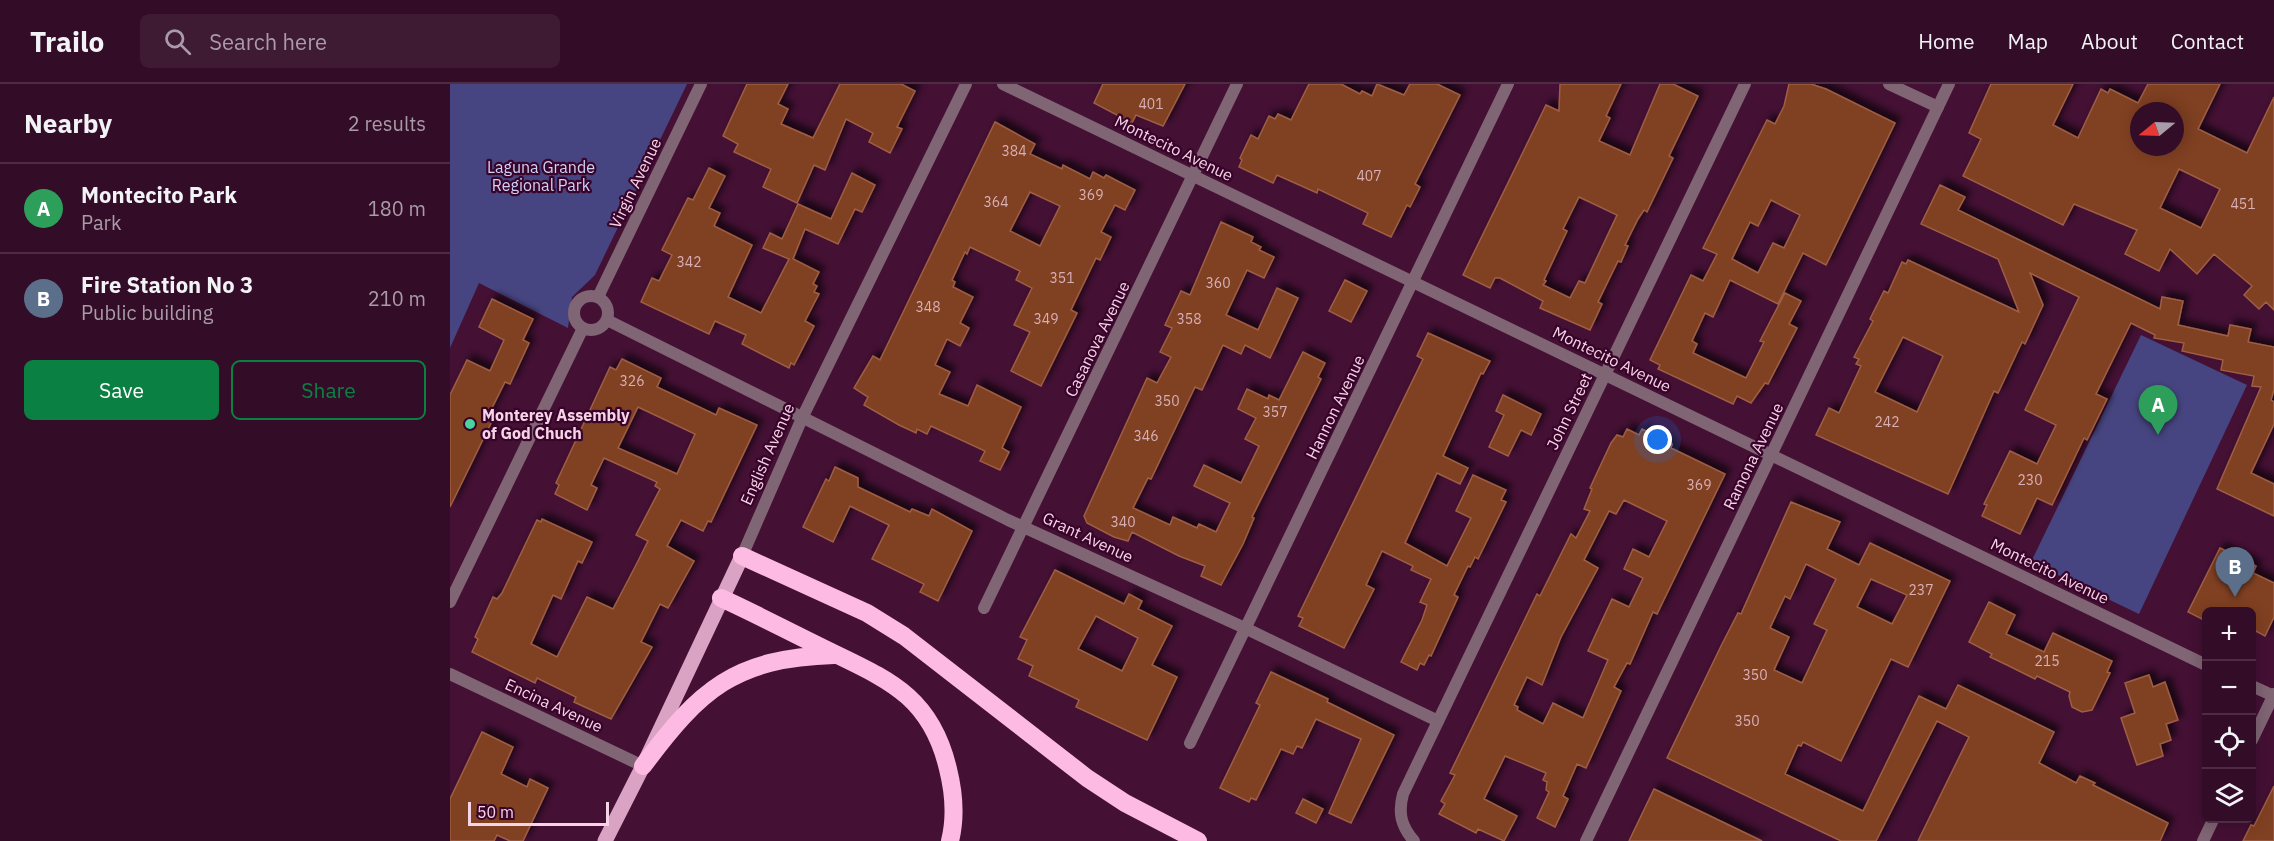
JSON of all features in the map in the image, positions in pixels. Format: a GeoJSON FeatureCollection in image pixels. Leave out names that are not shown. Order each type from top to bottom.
{"type":"FeatureCollection","features":[{"type":"Feature","properties":{"kind":"highway"},"geometry":{"type":"LineString","coordinates":[[742,555],[867,613],[904,636],[1087,778],[1125,803],[1198,841]]}},
{"type":"Feature","properties":{"kind":"highway"},"geometry":{"type":"LineString","coordinates":[[721,598],[867,668],[895,684],[926,715],[936,730],[951,781],[954,818],[950,841]]}},
{"type":"Feature","properties":{"kind":"highway"},"geometry":{"type":"LineString","coordinates":[[644,766],[688,710],[722,682],[740,671],[780,658],[837,655]]}},
{"type":"Feature","properties":{"kind":"main road","name":"English Avenue"},"geometry":{"type":"LineString","coordinates":[[608,837],[644,766],[742,555]]}},
{"type":"Feature","properties":{"kind":"street","name":"Virgin Avenue"},"geometry":{"type":"LineString","coordinates":[[598,297],[701,84]]}},
{"type":"Feature","properties":{"kind":"street","name":"English Avenue"},"geometry":{"type":"LineString","coordinates":[[742,555],[803,416],[966,84]]}},
{"type":"Feature","properties":{"kind":"street","name":"Montecito Avenue"},"geometry":{"type":"LineString","coordinates":[[1003,84],[2202,663]]}},
{"type":"Feature","properties":{"kind":"street","name":"Casanova Avenue"},"geometry":{"type":"LineString","coordinates":[[984,608],[1237,84]]}},
{"type":"Feature","properties":{"kind":"street","name":"Hannon Avenue"},"geometry":{"type":"LineString","coordinates":[[1190,743],[1508,84]]}},
{"type":"Feature","properties":{"kind":"street","name":"John Street"},"geometry":{"type":"LineString","coordinates":[[1438,721],[1745,84]]}},
{"type":"Feature","properties":{"kind":"street"},"geometry":{"type":"LineString","coordinates":[[1889,84],[1938,107]]}},
{"type":"Feature","properties":{"kind":"street","name":"Ramona Avenue"},"geometry":{"type":"LineString","coordinates":[[1586,841],[1949,84]]}},
{"type":"Feature","properties":{"kind":"street"},"geometry":{"type":"LineString","coordinates":[[587,296],[598,297],[606,304],[607,320],[594,330],[583,328],[578,324],[573,313],[577,302],[587,296]]}},
{"type":"Feature","properties":{"kind":"street","name":"Grant Avenue"},"geometry":{"type":"LineString","coordinates":[[607,320],[978,505],[1247,629],[1438,721]]}},
{"type":"Feature","properties":{"kind":"street"},"geometry":{"type":"LineString","coordinates":[[450,602],[583,328]]}},
{"type":"Feature","properties":{"kind":"street","name":"Encina Avenue"},"geometry":{"type":"LineString","coordinates":[[450,674],[644,766]]}},
{"type":"Feature","properties":{"kind":"street"},"geometry":{"type":"LineString","coordinates":[[2256,688],[2274,695],[2256,732]]}},
{"type":"Feature","properties":{"kind":"street"},"geometry":{"type":"LineString","coordinates":[[1414,841],[1403,826],[1400,804],[1438,721]]}},
{"type":"Feature","properties":{"kind":"street"},"geometry":{"type":"LineString","coordinates":[[2203,841],[2212,823]]}},
{"type":"Feature","properties":{"kind":"green space","name":"Laguna Grande Regional Park"},"geometry":{"type":"Polygon","coordinates":[[[450,84],[687,84],[595,275],[572,297],[568,328],[479,283],[450,348],[450,84]]]}},
{"type":"Feature","properties":{"kind":"green space"},"geometry":{"type":"Polygon","coordinates":[[[2141,335],[2247,385],[2139,614],[2031,562],[2141,335]]]}},
{"type":"Feature","properties":{"kind":"building"},"geometry":{"type":"Polygon","coordinates":[[[747,84],[788,84],[778,104],[788,109],[781,124],[813,138],[840,84],[901,84],[915,91],[897,127],[902,129],[890,153],[869,142],[873,133],[846,119],[825,170],[814,165],[797,203],[763,187],[771,169],[734,152],[738,144],[723,136],[747,84]]]}},
{"type":"Feature","properties":{"kind":"building"},"geometry":{"type":"Polygon","coordinates":[[[1103,84],[1185,84],[1163,126],[1136,115],[1132,123],[1094,103],[1103,84]]]}},
{"type":"Feature","properties":{"kind":"building"},"geometry":{"type":"Polygon","coordinates":[[[1309,84],[1341,84],[1360,94],[1362,91],[1372,96],[1377,84],[1404,95],[1410,84],[1437,84],[1460,95],[1415,184],[1420,187],[1410,207],[1407,205],[1391,237],[1363,224],[1368,213],[1318,189],[1317,193],[1277,175],[1273,183],[1239,167],[1242,160],[1240,158],[1251,135],[1258,139],[1269,116],[1275,119],[1278,114],[1291,120],[1309,84]]]}},
{"type":"Feature","properties":{"kind":"building"},"geometry":{"type":"Polygon","coordinates":[[[1560,84],[1621,84],[1606,116],[1610,118],[1599,141],[1630,155],[1660,84],[1673,84],[1698,96],[1669,156],[1673,158],[1647,212],[1644,210],[1638,219],[1625,245],[1628,246],[1621,262],[1618,261],[1598,302],[1602,304],[1590,330],[1540,308],[1543,301],[1500,278],[1495,278],[1490,288],[1463,275],[1546,105],[1559,111],[1560,84]],[[1579,197],[1563,229],[1567,231],[1543,285],[1570,298],[1579,281],[1585,283],[1617,215],[1579,197]]]}},
{"type":"Feature","properties":{"kind":"building"},"geometry":{"type":"Polygon","coordinates":[[[1789,84],[1811,84],[1895,123],[1826,265],[1803,253],[1778,304],[1730,280],[1713,317],[1705,313],[1692,341],[1697,344],[1693,353],[1746,378],[1764,342],[1760,341],[1785,293],[1801,301],[1789,324],[1797,328],[1768,384],[1765,383],[1751,403],[1737,396],[1733,404],[1658,369],[1660,365],[1650,360],[1691,275],[1703,281],[1717,254],[1703,248],[1767,120],[1775,124],[1784,106],[1789,84]],[[1771,200],[1758,226],[1750,222],[1732,259],[1758,273],[1773,243],[1784,248],[1800,215],[1771,200]]]}},
{"type":"Feature","properties":{"kind":"building"},"geometry":{"type":"Polygon","coordinates":[[[1991,84],[2073,84],[2053,125],[2078,138],[2101,89],[2108,93],[2110,89],[2136,102],[2130,102],[2130,156],[2184,156],[2184,102],[2139,102],[2148,84],[2220,84],[2198,129],[2247,153],[2274,97],[2274,310],[2266,302],[2259,309],[2244,295],[2252,286],[2214,254],[2197,274],[2170,249],[2159,271],[2125,254],[2137,230],[2074,204],[2063,225],[1963,176],[1981,139],[1969,133],[1991,84]],[[2179,169],[2160,208],[2201,228],[2220,189],[2179,169]]]}},
{"type":"Feature","properties":{"kind":"building"},"geometry":{"type":"Polygon","coordinates":[[[995,122],[1035,144],[1030,154],[1062,169],[1063,165],[1090,179],[1093,172],[1104,178],[1106,175],[1135,190],[1125,210],[1115,205],[1101,232],[1111,237],[1100,260],[1096,258],[1071,310],[1077,313],[1041,386],[1011,371],[1030,332],[1014,325],[1032,288],[1016,280],[1020,271],[970,247],[967,254],[965,252],[952,280],[955,282],[953,287],[973,297],[960,323],[969,328],[960,346],[947,339],[935,365],[950,372],[939,394],[968,406],[977,385],[1021,407],[1002,448],[1009,452],[1000,470],[980,461],[985,451],[931,426],[927,434],[917,429],[916,433],[864,405],[868,397],[854,388],[873,356],[880,360],[995,122]],[[1030,192],[1010,231],[1040,246],[1060,206],[1030,192]]]}},
{"type":"Feature","properties":{"kind":"building"},"geometry":{"type":"Polygon","coordinates":[[[709,168],[725,176],[709,208],[720,213],[714,226],[752,245],[728,297],[761,313],[789,259],[763,248],[770,233],[782,239],[798,204],[831,219],[852,173],[875,185],[862,212],[855,209],[838,244],[805,229],[793,259],[819,272],[813,284],[817,286],[814,292],[819,294],[805,321],[814,326],[794,365],[791,363],[789,368],[742,344],[746,335],[715,321],[709,334],[641,302],[652,278],[659,281],[672,255],[662,250],[688,198],[693,200],[709,168]]]}},
{"type":"Feature","properties":{"kind":"building"},"geometry":{"type":"Polygon","coordinates":[[[1940,185],[1965,197],[1958,210],[2160,309],[2162,297],[2183,301],[2178,325],[2228,336],[2230,325],[2251,329],[2248,342],[2274,347],[2274,390],[2271,400],[2274,402],[2274,424],[2251,473],[2274,484],[2274,516],[2217,489],[2261,387],[2252,386],[2254,376],[2221,370],[2223,360],[2182,351],[2184,343],[2154,338],[2155,335],[2131,323],[2096,394],[2107,399],[2087,440],[2084,438],[2052,505],[2037,498],[2020,534],[1982,516],[1987,505],[1984,504],[2010,451],[2037,464],[2056,425],[2025,410],[2079,297],[2030,273],[2043,305],[2025,344],[2022,342],[1998,393],[1994,391],[1948,494],[1816,435],[1829,408],[1839,413],[1861,366],[1856,364],[1859,359],[1854,357],[1873,321],[1870,319],[1884,291],[1888,293],[1902,262],[1906,264],[1908,260],[2019,312],[1998,259],[1921,224],[1940,185]],[[1903,337],[1875,392],[1917,412],[1943,356],[1903,337]]]}},
{"type":"Feature","properties":{"kind":"building"},"geometry":{"type":"Polygon","coordinates":[[[1221,222],[1253,237],[1251,242],[1261,247],[1259,250],[1274,257],[1264,278],[1247,270],[1226,315],[1258,330],[1277,288],[1298,298],[1270,358],[1245,345],[1241,354],[1223,345],[1202,390],[1195,387],[1151,479],[1148,478],[1133,508],[1170,525],[1173,517],[1197,528],[1199,524],[1216,532],[1230,503],[1194,486],[1204,465],[1241,483],[1259,446],[1245,439],[1256,418],[1238,409],[1247,389],[1268,399],[1269,395],[1279,400],[1303,352],[1325,363],[1318,377],[1321,379],[1252,517],[1254,518],[1243,544],[1221,585],[1201,576],[1205,566],[1179,556],[1132,532],[1128,541],[1114,537],[1087,523],[1084,516],[1147,378],[1157,383],[1171,357],[1160,352],[1172,328],[1165,325],[1181,291],[1190,295],[1221,222]]]}},
{"type":"Feature","properties":{"kind":"building"},"geometry":{"type":"Polygon","coordinates":[[[1345,280],[1367,291],[1351,322],[1329,311],[1345,280]]]}},
{"type":"Feature","properties":{"kind":"building"},"geometry":{"type":"Polygon","coordinates":[[[492,299],[533,319],[523,340],[529,343],[510,384],[505,382],[488,416],[493,419],[450,507],[450,395],[467,360],[490,371],[504,340],[479,327],[492,299]]]}},
{"type":"Feature","properties":{"kind":"building"},"geometry":{"type":"Polygon","coordinates":[[[1428,333],[1490,361],[1483,374],[1481,373],[1443,456],[1468,468],[1460,484],[1437,473],[1405,543],[1447,566],[1471,518],[1456,511],[1473,475],[1506,490],[1501,500],[1506,502],[1478,559],[1475,557],[1470,567],[1468,566],[1454,595],[1458,597],[1431,656],[1429,655],[1424,665],[1420,663],[1417,670],[1401,662],[1422,620],[1427,605],[1420,602],[1431,579],[1411,570],[1413,566],[1382,551],[1366,585],[1374,589],[1344,648],[1299,626],[1303,618],[1298,616],[1423,359],[1417,356],[1428,333]]]}},
{"type":"Feature","properties":{"kind":"building"},"geometry":{"type":"Polygon","coordinates":[[[622,359],[661,378],[657,387],[716,415],[719,408],[757,425],[711,522],[708,521],[703,531],[681,520],[667,546],[694,561],[668,608],[660,604],[641,642],[652,647],[611,719],[574,702],[576,697],[537,678],[535,683],[472,652],[478,639],[475,637],[493,597],[497,599],[502,593],[537,520],[541,522],[542,519],[592,542],[582,563],[578,561],[561,599],[553,595],[531,644],[557,657],[587,597],[613,609],[637,563],[648,541],[636,535],[660,489],[655,486],[657,482],[604,458],[591,485],[597,488],[587,510],[555,494],[559,485],[556,483],[610,367],[616,370],[622,359]],[[638,407],[618,448],[677,474],[695,434],[638,407]]]}},
{"type":"Feature","properties":{"kind":"building"},"geometry":{"type":"Polygon","coordinates":[[[1503,395],[1541,414],[1531,435],[1521,430],[1508,456],[1489,447],[1504,415],[1496,411],[1503,395]]]}},
{"type":"Feature","properties":{"kind":"building"},"geometry":{"type":"Polygon","coordinates":[[[1627,429],[1639,435],[1642,429],[1672,444],[1671,448],[1725,474],[1657,614],[1653,612],[1630,664],[1627,663],[1614,687],[1621,691],[1586,768],[1577,764],[1563,796],[1568,799],[1555,827],[1537,818],[1549,792],[1546,790],[1547,782],[1543,780],[1546,773],[1505,756],[1484,799],[1517,816],[1504,841],[1478,829],[1476,833],[1439,814],[1445,804],[1441,801],[1455,775],[1450,773],[1537,594],[1540,596],[1571,534],[1576,538],[1590,511],[1584,509],[1592,489],[1590,488],[1611,443],[1617,435],[1623,437],[1627,429]],[[1624,500],[1616,514],[1609,511],[1584,560],[1598,568],[1561,637],[1542,685],[1527,677],[1514,705],[1518,707],[1517,710],[1543,724],[1553,703],[1583,718],[1608,660],[1588,651],[1612,599],[1629,607],[1643,578],[1624,569],[1633,549],[1649,557],[1667,521],[1624,500]]]}},
{"type":"Feature","properties":{"kind":"building"},"geometry":{"type":"Polygon","coordinates":[[[835,467],[858,478],[858,487],[910,512],[912,509],[929,516],[932,509],[972,531],[938,601],[920,592],[924,584],[872,559],[889,525],[850,506],[833,542],[803,527],[826,479],[829,481],[835,467]]]}},
{"type":"Feature","properties":{"kind":"building"},"geometry":{"type":"Polygon","coordinates":[[[1791,502],[1840,522],[1827,549],[1859,565],[1870,543],[1950,581],[1908,667],[1891,659],[1841,761],[1803,742],[1801,746],[1798,745],[1785,774],[1863,811],[1919,696],[1946,709],[1958,685],[2054,732],[2039,763],[2076,783],[2080,776],[2095,783],[2093,785],[2168,823],[2160,841],[1918,841],[1969,737],[1937,721],[1876,841],[1841,841],[1667,758],[1722,644],[1738,613],[1741,614],[1791,502]],[[1806,564],[1790,599],[1785,596],[1770,628],[1789,637],[1774,670],[1802,683],[1827,630],[1814,624],[1836,579],[1806,564]],[[1871,579],[1857,607],[1892,624],[1907,595],[1871,579]]]}},
{"type":"Feature","properties":{"kind":"building"},"geometry":{"type":"Polygon","coordinates":[[[2220,548],[2256,566],[2253,573],[2274,583],[2274,617],[2265,636],[2256,631],[2256,607],[2202,607],[2202,619],[2188,612],[2220,548]]]}},
{"type":"Feature","properties":{"kind":"building"},"geometry":{"type":"Polygon","coordinates":[[[1055,570],[1124,604],[1129,594],[1142,601],[1138,609],[1172,626],[1152,665],[1177,677],[1147,740],[1076,707],[1079,700],[1029,676],[1033,666],[1018,659],[1027,640],[1020,637],[1055,570]],[[1096,616],[1078,649],[1122,671],[1138,638],[1096,616]]]}},
{"type":"Feature","properties":{"kind":"building"},"geometry":{"type":"Polygon","coordinates":[[[1989,602],[2015,615],[2006,634],[2044,652],[2053,633],[2112,661],[2107,672],[2110,673],[2092,710],[2082,712],[2072,707],[2070,692],[2037,676],[2035,679],[1990,657],[1992,654],[1969,642],[1989,602]]]}},
{"type":"Feature","properties":{"kind":"building"},"geometry":{"type":"Polygon","coordinates":[[[1271,672],[1328,699],[1327,702],[1394,735],[1351,823],[1329,813],[1361,739],[1316,719],[1302,748],[1297,746],[1293,754],[1281,749],[1256,800],[1251,798],[1249,802],[1220,788],[1260,705],[1256,703],[1271,672]]]}},
{"type":"Feature","properties":{"kind":"building"},"geometry":{"type":"Polygon","coordinates":[[[2149,675],[2153,687],[2165,682],[2178,720],[2166,724],[2171,740],[2160,744],[2163,756],[2137,765],[2121,718],[2135,713],[2125,683],[2149,675]]]}},
{"type":"Feature","properties":{"kind":"building"},"geometry":{"type":"Polygon","coordinates":[[[482,732],[513,747],[501,774],[527,787],[530,779],[548,788],[523,841],[510,841],[497,835],[494,841],[450,841],[450,799],[482,732]]]}},
{"type":"Feature","properties":{"kind":"building"},"geometry":{"type":"Polygon","coordinates":[[[2274,786],[2274,841],[2243,841],[2251,825],[2254,826],[2274,786]]]}},
{"type":"Feature","properties":{"kind":"building"},"geometry":{"type":"Polygon","coordinates":[[[1654,789],[1762,841],[1629,841],[1654,789]]]}},
{"type":"Feature","properties":{"kind":"building"},"geometry":{"type":"Polygon","coordinates":[[[1303,799],[1323,809],[1316,823],[1296,813],[1303,799]]]}},
{"type":"Feature","properties":{"kind":"place","name":"Monterey Assembly of God Chuch"},"geometry":{"type":"Point","coordinates":[470,424]}},
{"type":"Feature","properties":{"kind":"place","name":"Montecito Park"},"geometry":{"type":"Point","coordinates":[2158,435]}},
{"type":"Feature","properties":{"kind":"place","name":"Fire Station No 3"},"geometry":{"type":"Point","coordinates":[2235,597]}}]}
